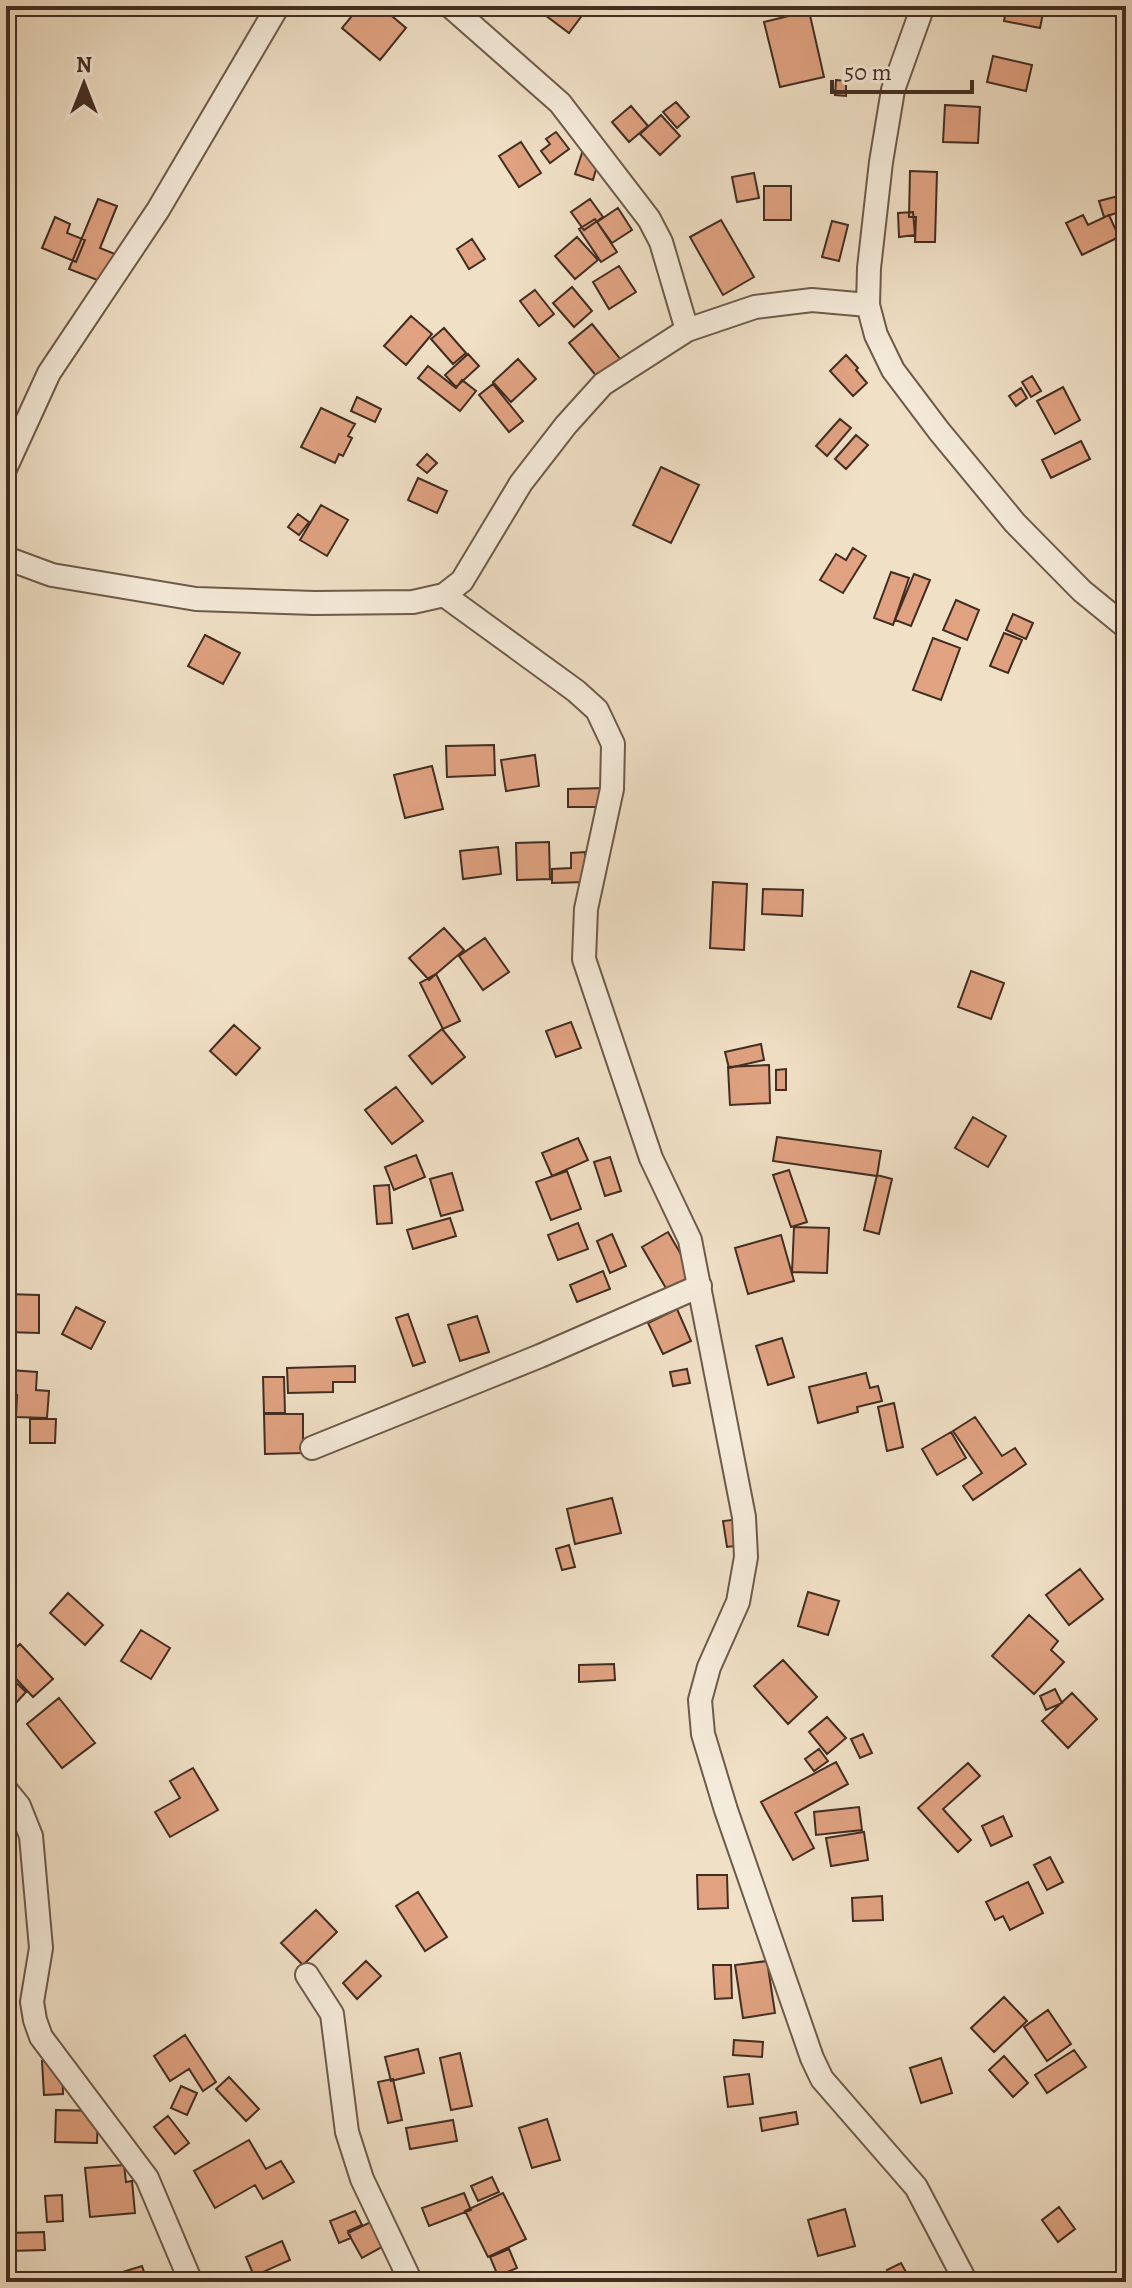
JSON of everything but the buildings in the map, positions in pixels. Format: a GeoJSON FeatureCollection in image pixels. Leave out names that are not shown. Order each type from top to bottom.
{"type":"FeatureCollection","features":[{"type":"Feature","properties":{"kind":"street"},"geometry":{"type":"LineString","coordinates":[[6,467],[49,373],[158,210],[278,6]]}},
{"type":"Feature","properties":{"kind":"street"},"geometry":{"type":"LineString","coordinates":[[450,6],[560,103],[649,219],[661,242],[687,330]]}},
{"type":"Feature","properties":{"kind":"street"},"geometry":{"type":"LineString","coordinates":[[923,6],[893,90],[881,162],[869,268],[868,305],[876,335],[893,370],[1015,523],[1082,591],[1126,627]]}},
{"type":"Feature","properties":{"kind":"street"},"geometry":{"type":"LineString","coordinates":[[6,558],[52,575],[196,599],[413,602],[444,595],[462,581],[521,483],[575,414],[603,384],[687,330],[755,307],[812,300],[868,305]]}},
{"type":"Feature","properties":{"kind":"street"},"geometry":{"type":"LineString","coordinates":[[444,595],[576,691],[597,710],[613,744],[612,789],[586,909],[584,959],[651,1158],[690,1240],[744,1517],[746,1557],[738,1602],[709,1667],[700,1700],[703,1734],[736,1839],[822,2079],[916,2187],[966,2282]]}},
{"type":"Feature","properties":{"kind":"street"},"geometry":{"type":"LineString","coordinates":[[312,1448],[540,1356],[700,1286]]}},
{"type":"Feature","properties":{"kind":"street"},"geometry":{"type":"LineString","coordinates":[[6,1790],[19,1806],[31,1836],[41,1948],[32,2002],[41,2037],[147,2178],[191,2282]]}},
{"type":"Feature","properties":{"kind":"street"},"geometry":{"type":"LineString","coordinates":[[307,1975],[332,2014],[347,2132],[362,2179],[411,2282]]}}]}
